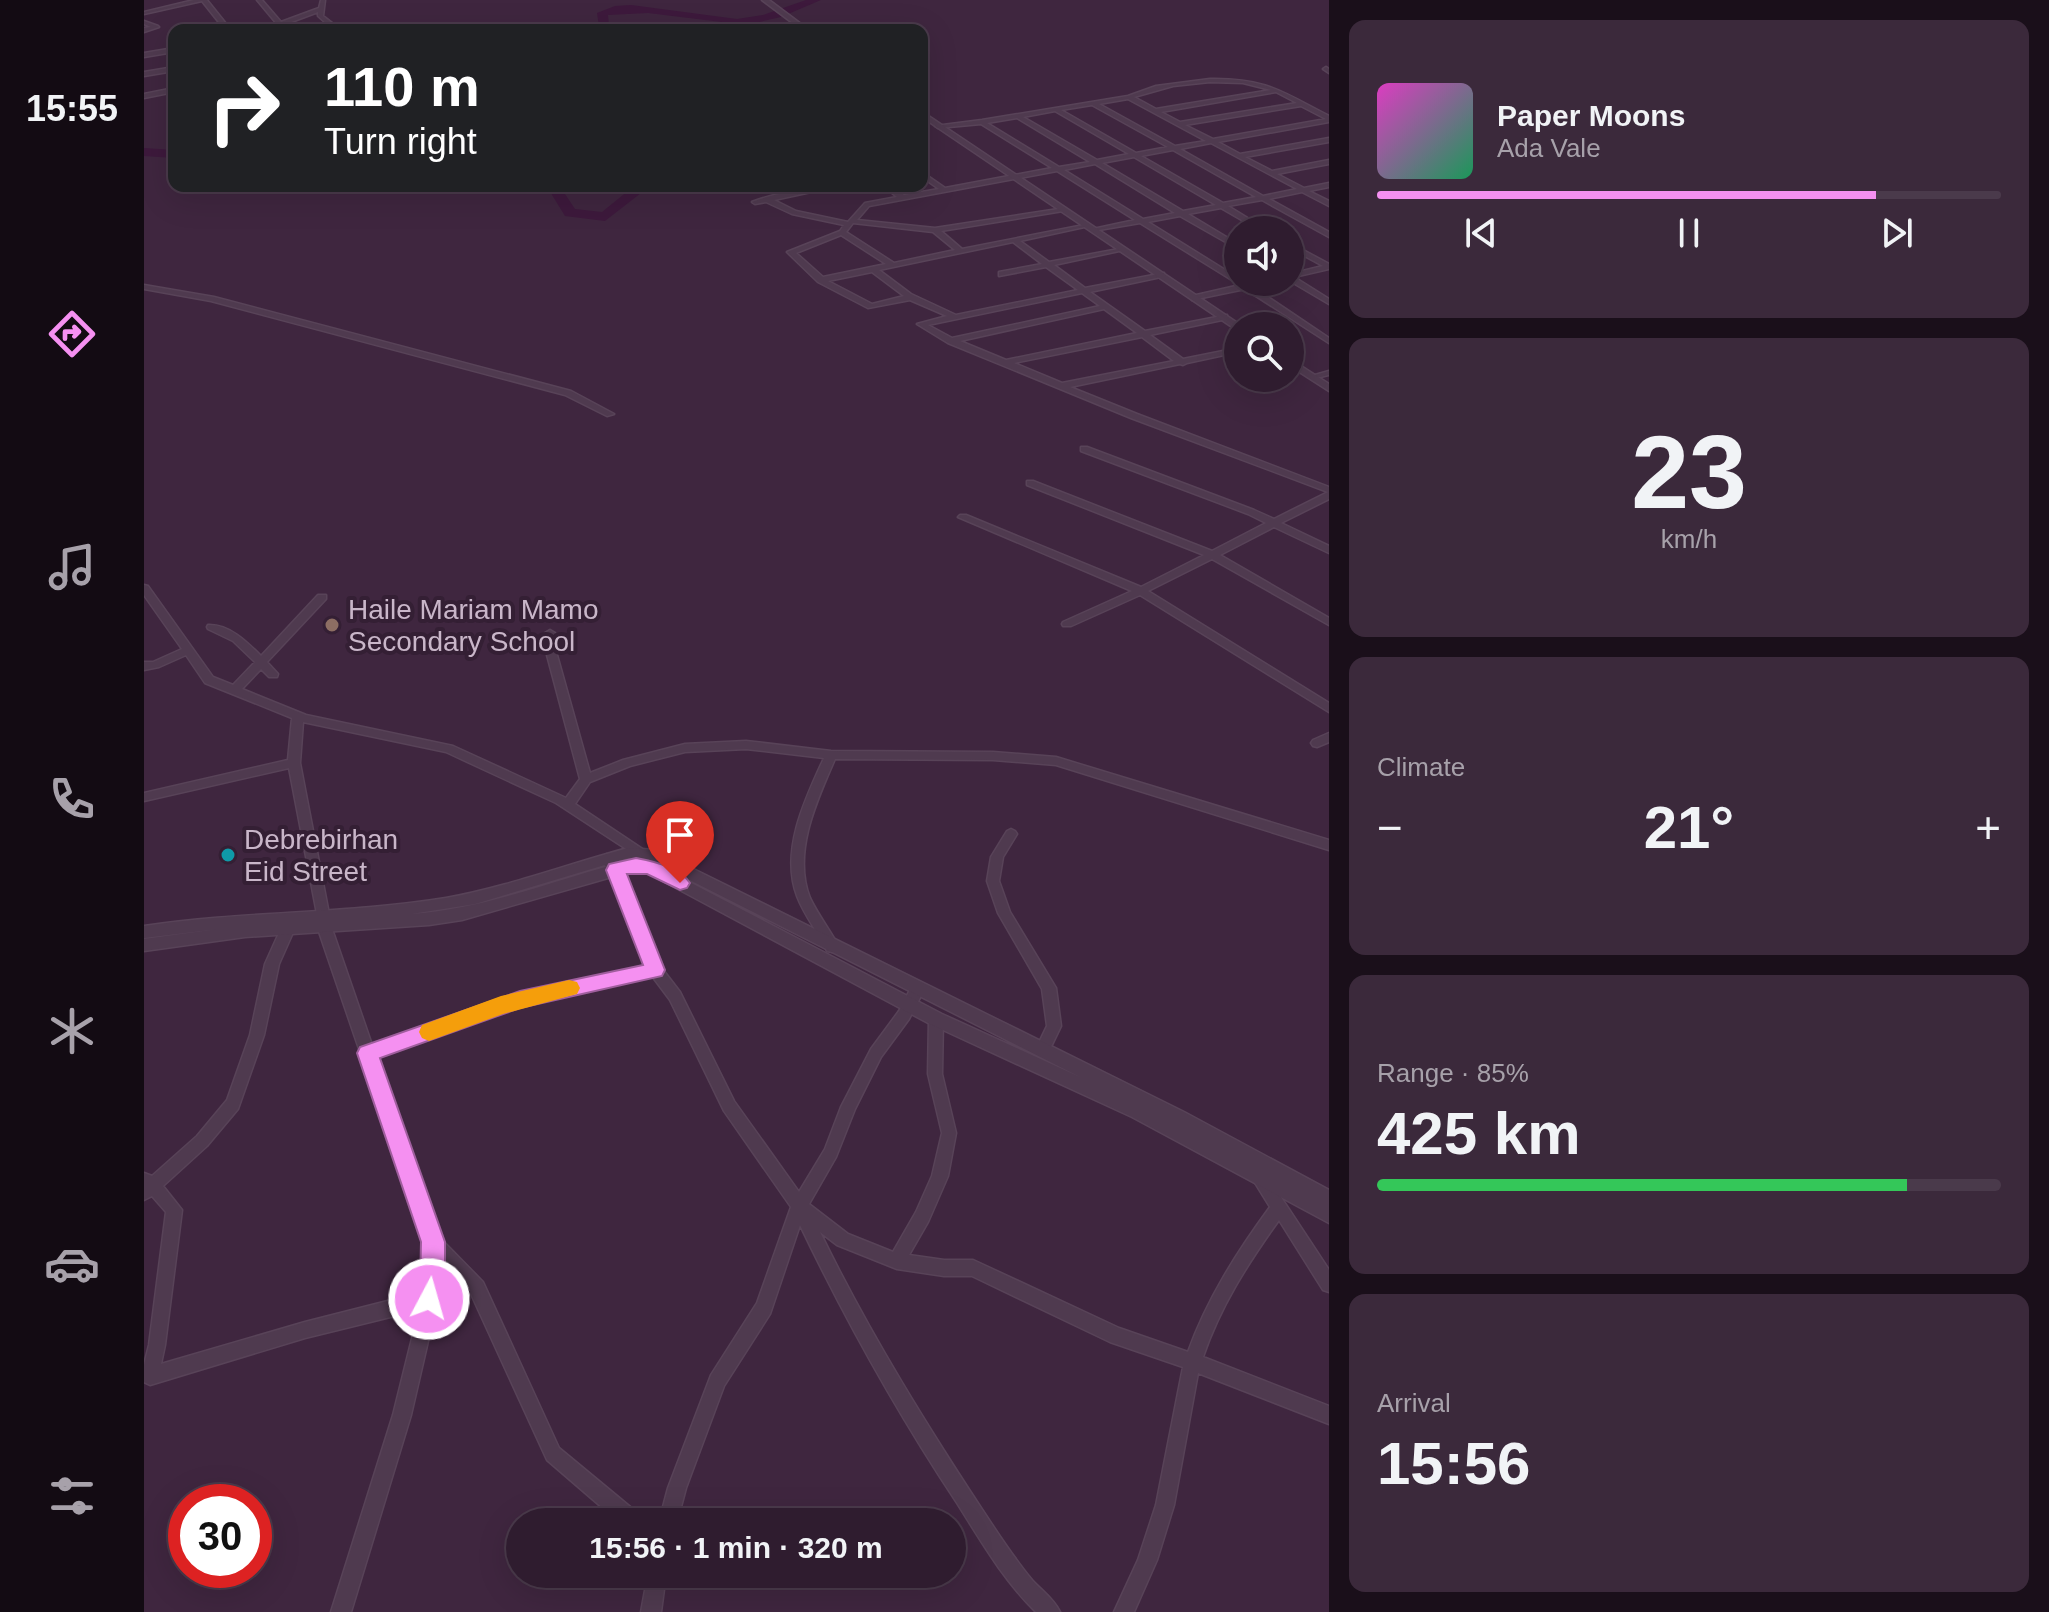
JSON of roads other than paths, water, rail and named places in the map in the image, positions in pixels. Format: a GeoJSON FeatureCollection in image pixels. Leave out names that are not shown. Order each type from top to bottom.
{"type":"FeatureCollection","features":[{"type":"Feature","properties":{"kind":"street"},"geometry":{"type":"LineString","coordinates":[[144,13],[202,0],[223,24]]}},
{"type":"Feature","properties":{"kind":"street"},"geometry":{"type":"LineString","coordinates":[[259,0],[280,24],[321,9]]}},
{"type":"Feature","properties":{"kind":"street"},"geometry":{"type":"LineString","coordinates":[[323,0],[320,16],[330,24]]}},
{"type":"Feature","properties":{"kind":"street"},"geometry":{"type":"LineString","coordinates":[[767,1],[798,24]]}},
{"type":"Feature","properties":{"kind":"street"},"geometry":{"type":"LineString","coordinates":[[144,22],[156,27],[144,30]]}},
{"type":"Feature","properties":{"kind":"street"},"geometry":{"type":"LineString","coordinates":[[144,55],[168,51]]}},
{"type":"Feature","properties":{"kind":"street"},"geometry":{"type":"LineString","coordinates":[[144,74],[168,70]]}},
{"type":"Feature","properties":{"kind":"street"},"geometry":{"type":"LineString","coordinates":[[938,126],[982,122],[1129,97],[1146,88],[1163,85],[1225,82],[1257,83],[1329,119]]}},
{"type":"Feature","properties":{"kind":"street"},"geometry":{"type":"LineString","coordinates":[[144,96],[168,91]]}},
{"type":"Feature","properties":{"kind":"street"},"geometry":{"type":"LineString","coordinates":[[1155,111],[1274,91]]}},
{"type":"Feature","properties":{"kind":"street"},"geometry":{"type":"LineString","coordinates":[[1129,97],[1329,204]]}},
{"type":"Feature","properties":{"kind":"street"},"geometry":{"type":"LineString","coordinates":[[1093,103],[1329,235]]}},
{"type":"Feature","properties":{"kind":"street"},"geometry":{"type":"LineString","coordinates":[[1180,124],[1301,104]]}},
{"type":"Feature","properties":{"kind":"street"},"geometry":{"type":"LineString","coordinates":[[1055,109],[1240,216]]}},
{"type":"Feature","properties":{"kind":"street"},"geometry":{"type":"LineString","coordinates":[[1018,116],[1224,239]]}},
{"type":"Feature","properties":{"kind":"street"},"geometry":{"type":"LineString","coordinates":[[928,118],[1224,317]]}},
{"type":"Feature","properties":{"kind":"street"},"geometry":{"type":"LineString","coordinates":[[928,192],[1329,119]]}},
{"type":"Feature","properties":{"kind":"street"},"geometry":{"type":"LineString","coordinates":[[982,122],[1224,273]]}},
{"type":"Feature","properties":{"kind":"street"},"geometry":{"type":"LineString","coordinates":[[1239,156],[1329,140]]}},
{"type":"Feature","properties":{"kind":"street"},"geometry":{"type":"LineString","coordinates":[[1270,173],[1329,162]]}},
{"type":"Feature","properties":{"kind":"street"},"geometry":{"type":"LineString","coordinates":[[928,178],[943,189]]}},
{"type":"Feature","properties":{"kind":"street"},"geometry":{"type":"LineString","coordinates":[[821,280],[1014,240],[1140,221],[1329,185]]}},
{"type":"Feature","properties":{"kind":"street"},"geometry":{"type":"LineString","coordinates":[[755,202],[802,192]]}},
{"type":"Feature","properties":{"kind":"street"},"geometry":{"type":"LineString","coordinates":[[895,192],[902,197]]}},
{"type":"Feature","properties":{"kind":"street"},"geometry":{"type":"LineString","coordinates":[[911,297],[871,306],[821,280],[791,252],[842,232],[867,204],[928,192]]}},
{"type":"Feature","properties":{"kind":"street"},"geometry":{"type":"LineString","coordinates":[[766,199],[794,213],[850,223],[935,230],[1063,209]]}},
{"type":"Feature","properties":{"kind":"street"},"geometry":{"type":"LineString","coordinates":[[935,230],[960,251]]}},
{"type":"Feature","properties":{"kind":"street"},"geometry":{"type":"LineString","coordinates":[[842,232],[892,265]]}},
{"type":"Feature","properties":{"kind":"street"},"geometry":{"type":"LineString","coordinates":[[1014,240],[1183,363]]}},
{"type":"Feature","properties":{"kind":"street"},"geometry":{"type":"LineString","coordinates":[[1002,274],[1122,249]]}},
{"type":"Feature","properties":{"kind":"street"},"geometry":{"type":"LineString","coordinates":[[1304,253],[1329,267]]}},
{"type":"Feature","properties":{"kind":"street"},"geometry":{"type":"LineString","coordinates":[[1304,273],[1329,267]]}},
{"type":"Feature","properties":{"kind":"street"},"geometry":{"type":"LineString","coordinates":[[873,269],[911,297],[955,317]]}},
{"type":"Feature","properties":{"kind":"street"},"geometry":{"type":"LineString","coordinates":[[1161,275],[921,324],[951,341],[1329,492]]}},
{"type":"Feature","properties":{"kind":"street"},"geometry":{"type":"LineString","coordinates":[[1304,286],[1329,302]]}},
{"type":"Feature","properties":{"kind":"street"},"geometry":{"type":"LineString","coordinates":[[144,287],[211,299],[568,393],[610,414]]}},
{"type":"Feature","properties":{"kind":"street"},"geometry":{"type":"LineString","coordinates":[[1195,298],[1224,289]]}},
{"type":"Feature","properties":{"kind":"street"},"geometry":{"type":"LineString","coordinates":[[1261,296],[1329,341]]}},
{"type":"Feature","properties":{"kind":"street"},"geometry":{"type":"LineString","coordinates":[[951,341],[1105,307]]}},
{"type":"Feature","properties":{"kind":"street"},"geometry":{"type":"LineString","coordinates":[[1005,363],[1224,317]]}},
{"type":"Feature","properties":{"kind":"street"},"geometry":{"type":"LineString","coordinates":[[1061,386],[1224,353]]}},
{"type":"Feature","properties":{"kind":"street"},"geometry":{"type":"LineString","coordinates":[[1304,372],[1329,388]]}},
{"type":"Feature","properties":{"kind":"street"},"geometry":{"type":"LineString","coordinates":[[1312,377],[1329,373]]}},
{"type":"Feature","properties":{"kind":"street"},"geometry":{"type":"LineString","coordinates":[[1084,449],[1277,523],[1329,550]]}},
{"type":"Feature","properties":{"kind":"street"},"geometry":{"type":"LineString","coordinates":[[1030,483],[1213,555],[1329,622]]}},
{"type":"Feature","properties":{"kind":"street"},"geometry":{"type":"LineString","coordinates":[[1067,624],[1277,523],[1329,492]]}},
{"type":"Feature","properties":{"kind":"street"},"geometry":{"type":"LineString","coordinates":[[963,517],[1141,591],[1329,708]]}},
{"type":"Feature","properties":{"kind":"street"},"geometry":{"type":"LineString","coordinates":[[144,588],[209,680],[298,715],[449,749],[568,805],[640,853]]}},
{"type":"Feature","properties":{"kind":"street"},"geometry":{"type":"LineString","coordinates":[[234,691],[322,597]]}},
{"type":"Feature","properties":{"kind":"street"},"geometry":{"type":"LineString","coordinates":[[212,627],[237,639],[273,674]]}},
{"type":"Feature","properties":{"kind":"street"},"geometry":{"type":"LineString","coordinates":[[550,633],[552,655],[586,779]]}},
{"type":"Feature","properties":{"kind":"street"},"geometry":{"type":"LineString","coordinates":[[144,666],[155,665],[187,651]]}},
{"type":"Feature","properties":{"kind":"street"},"geometry":{"type":"LineString","coordinates":[[298,715],[294,763],[323,920],[433,1242],[433,1285],[402,1415],[341,1612]]}},
{"type":"Feature","properties":{"kind":"street"},"geometry":{"type":"LineString","coordinates":[[1317,743],[1329,737]]}},
{"type":"Feature","properties":{"kind":"street"},"geometry":{"type":"LineString","coordinates":[[568,805],[586,779],[627,763],[685,748],[746,745],[831,755],[993,756],[1056,761],[1329,845]]}},
{"type":"Feature","properties":{"kind":"street"},"geometry":{"type":"LineString","coordinates":[[831,755],[803,827],[798,867],[803,897],[832,947]]}},
{"type":"Feature","properties":{"kind":"street"},"geometry":{"type":"LineString","coordinates":[[144,797],[294,763]]}},
{"type":"Feature","properties":{"kind":"street"},"geometry":{"type":"LineString","coordinates":[[1011,834],[997,857],[993,881],[1004,913],[1049,988],[1054,1026],[1043,1049]]}},
{"type":"Feature","properties":{"kind":"street"},"geometry":{"type":"LineString","coordinates":[[144,932],[204,922],[323,920],[385,924],[462,914],[611,864],[628,853],[650,854],[682,867],[832,947],[1043,1049],[1329,1200]]}},
{"type":"Feature","properties":{"kind":"street"},"geometry":{"type":"LineString","coordinates":[[611,864],[655,970],[675,996],[729,1106],[799,1206],[845,1303],[933,1452],[1003,1557],[1050,1612]]}},
{"type":"Feature","properties":{"kind":"street"},"geometry":{"type":"LineString","coordinates":[[611,864],[651,868],[936,1019],[1138,1112],[1329,1214]]}},
{"type":"Feature","properties":{"kind":"street"},"geometry":{"type":"LineString","coordinates":[[144,945],[288,928],[323,920]]}},
{"type":"Feature","properties":{"kind":"street"},"geometry":{"type":"LineString","coordinates":[[147,1382],[157,1345],[174,1210],[147,1186],[202,1141],[233,1104],[253,1049],[272,964],[288,928]]}},
{"type":"Feature","properties":{"kind":"street"},"geometry":{"type":"LineString","coordinates":[[368,1053],[520,1000],[655,970]]}},
{"type":"Feature","properties":{"kind":"street"},"geometry":{"type":"LineString","coordinates":[[672,1508],[717,1381],[764,1308],[799,1206],[831,1152],[848,1107],[876,1053],[910,1005],[918,988]]}},
{"type":"Feature","properties":{"kind":"street"},"geometry":{"type":"LineString","coordinates":[[897,1261],[922,1217],[940,1176],[949,1133],[935,1074],[936,1019]]}},
{"type":"Feature","properties":{"kind":"street"},"geometry":{"type":"LineString","coordinates":[[1258,1176],[1329,1284]]}},
{"type":"Feature","properties":{"kind":"street"},"geometry":{"type":"LineString","coordinates":[[799,1206],[843,1240],[897,1261],[944,1268],[973,1268],[1116,1336],[1329,1415]]}},
{"type":"Feature","properties":{"kind":"street"},"geometry":{"type":"LineString","coordinates":[[1124,1612],[1145,1571],[1169,1487],[1193,1362],[1217,1305],[1239,1265],[1279,1207]]}},
{"type":"Feature","properties":{"kind":"street"},"geometry":{"type":"LineString","coordinates":[[433,1242],[477,1288],[553,1454],[617,1508]]}},
{"type":"Feature","properties":{"kind":"street"},"geometry":{"type":"LineString","coordinates":[[147,1382],[305,1330],[429,1299]]}},
{"type":"Feature","properties":{"kind":"street"},"geometry":{"type":"LineString","coordinates":[[651,1612],[655,1588]]}},
{"type":"Feature","properties":{"kind":"waterway"},"geometry":{"type":"LineString","coordinates":[[604,24],[602,13],[631,9],[746,22],[816,0]]}},
{"type":"Feature","properties":{"kind":"waterway"},"geometry":{"type":"LineString","coordinates":[[144,152],[168,154]]}},
{"type":"Feature","properties":{"kind":"waterway"},"geometry":{"type":"LineString","coordinates":[[557,192],[570,213],[605,217],[636,192]]}},
{"type":"Feature","properties":{"kind":"place","name":"Haile Mariam Mamo Secondary School"},"geometry":{"type":"Point","coordinates":[332,625]}},
{"type":"Feature","properties":{"kind":"place","name":"Debrebirhan Eid Street"},"geometry":{"type":"Point","coordinates":[228,855]}}]}
